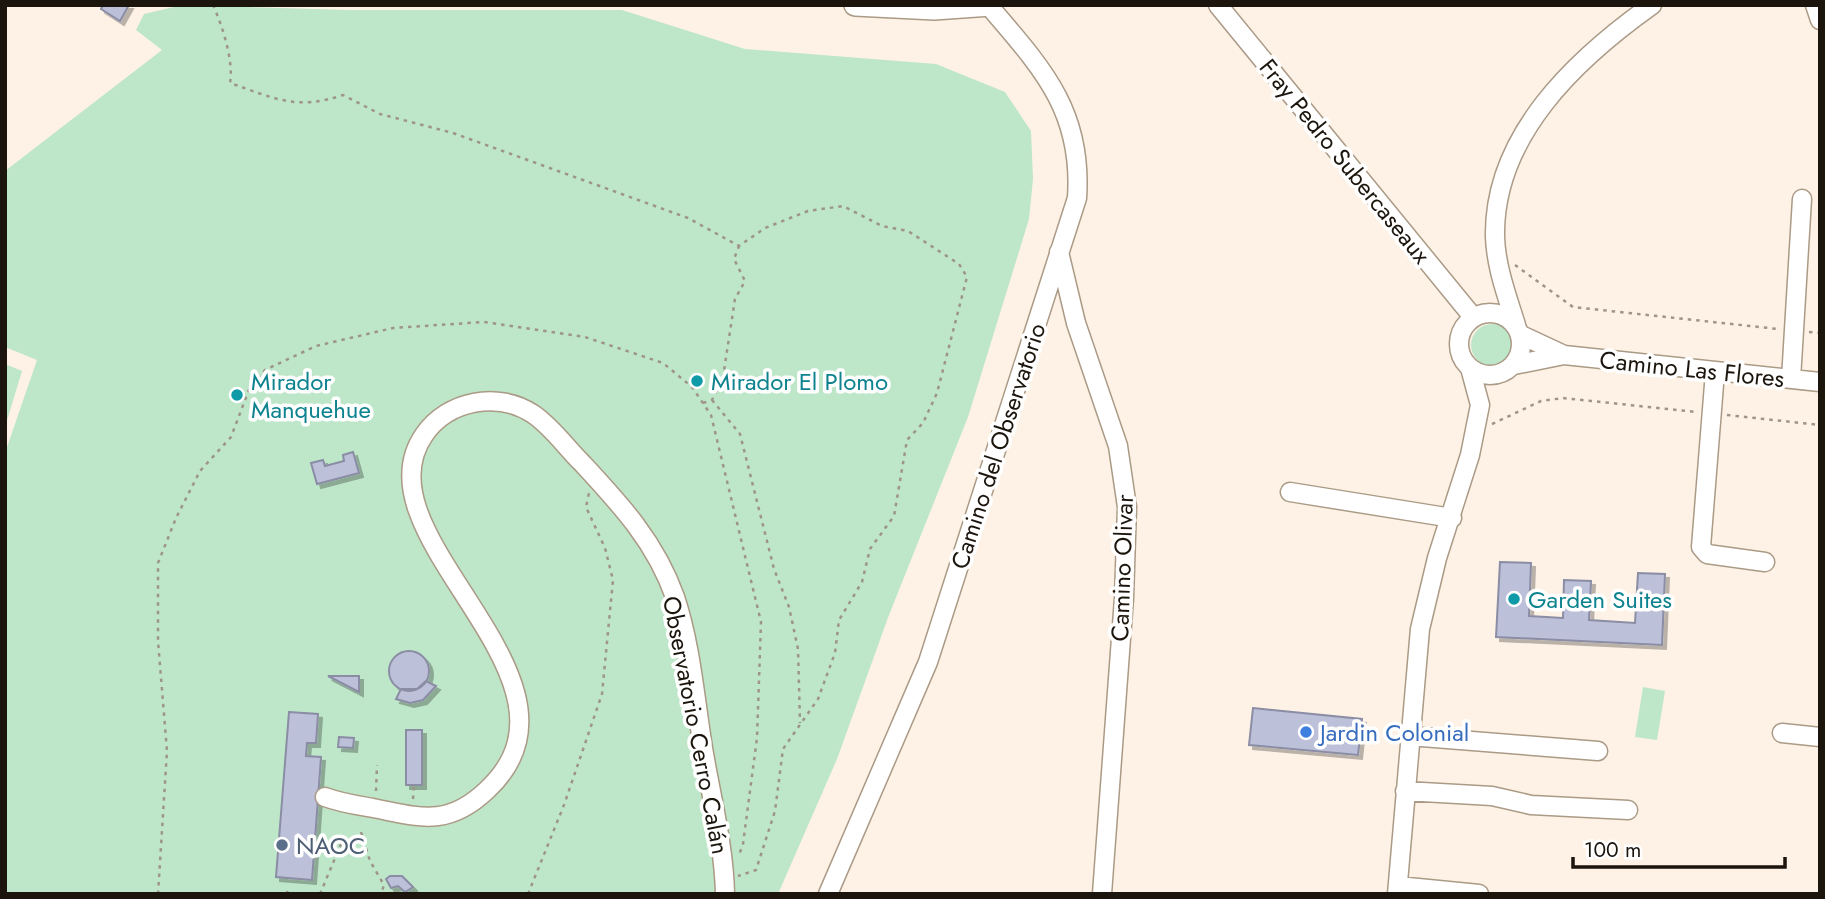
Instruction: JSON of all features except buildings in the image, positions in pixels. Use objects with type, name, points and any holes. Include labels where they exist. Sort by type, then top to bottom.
[{"type":"main road","points":[[855,5],[934,9],[990,6]]},
{"type":"street","name":"Fray Pedro Subercaseaux","points":[[1217,5],[1480,315]]},
{"type":"street","points":[[1480,405],[1520,356],[1518,330],[1498,262],[1496,211],[1500,192],[1524,132],[1577,68],[1651,5]]},
{"type":"street","points":[[1815,5],[1820,20]]},
{"type":"street","name":"Camino del Observatorio","points":[[828,894],[928,662],[1077,198],[1078,162],[1071,126],[1048,76],[990,6]]},
{"type":"street","points":[[1791,379],[1802,199]]},
{"type":"street","name":"Camino Olivar","points":[[1059,252],[1076,323],[1118,446],[1127,506],[1124,598],[1102,894]]},
{"type":"street","points":[[1480,315],[1498,262]]},
{"type":"street","points":[[1479,894],[1397,890],[1420,629],[1437,558],[1452,518],[1480,405],[1470,368],[1464,361],[1459,342],[1466,323],[1480,315],[1503,315],[1518,330]]},
{"type":"street","name":"Camino Las Flores","points":[[1518,330],[1564,355]]},
{"type":"street","name":"Camino Las Flores","points":[[1509,369],[1564,355],[1820,382]]},
{"type":"street","points":[[1470,368],[1486,375],[1509,369]]},
{"type":"street","points":[[1715,372],[1701,547],[1707,554],[1765,562]]},
{"type":"street","name":"Observatorio Cerro Calán","points":[[325,797],[400,816],[428,817],[469,804],[502,773],[518,732],[514,688],[487,630],[414,505],[410,469],[424,435],[440,417],[462,405],[486,401],[511,404],[543,422],[638,525],[660,561],[676,601],[686,645],[724,885]]},
{"type":"street","points":[[1290,492],[1452,518]]},
{"type":"street","points":[[1782,733],[1820,737]]},
{"type":"street","points":[[1409,736],[1598,751]]},
{"type":"street","points":[[1405,791],[1492,796],[1531,805],[1628,810]]},
{"type":"path","points":[[213,5],[224,30],[230,83],[279,102],[322,102],[343,95],[380,114],[453,134],[688,218],[739,246]]},
{"type":"path","points":[[703,403],[712,400],[723,377],[734,299],[745,281],[734,264],[739,246],[765,228],[808,211],[843,206],[882,226],[908,231],[959,264],[967,277],[937,393],[923,423],[907,440],[894,516],[870,549],[862,582],[839,620],[835,653],[818,699],[783,748],[775,811],[766,831],[762,858],[756,870],[724,885]]},
{"type":"path","points":[[1498,262],[1505,258],[1573,307],[1820,333]]},
{"type":"path","points":[[158,894],[167,751],[158,641],[158,563],[176,518],[200,471],[231,437],[250,387],[265,370],[316,346],[338,340],[393,328],[484,322],[585,337],[663,363],[692,387],[711,415],[761,622],[758,737],[743,844],[724,885]]},
{"type":"path","points":[[1474,435],[1510,413],[1541,401],[1563,398],[1820,425]]},
{"type":"path","points":[[712,400],[740,434],[774,569],[789,607],[798,649],[797,706],[800,723]]},
{"type":"path","points":[[528,894],[564,804],[602,694],[613,580],[605,548],[586,507],[596,479]]},
{"type":"path","points":[[376,809],[377,765]]},
{"type":"path","points":[[320,894],[346,832]]},
{"type":"path","points":[[361,832],[370,861],[384,885],[381,894]]},
{"type":"path","points":[[286,894],[290,888]]},
{"type":"green space","points":[[182,5],[348,10],[622,10],[745,49],[936,64],[1005,92],[1031,131],[1033,179],[1029,219],[968,417],[889,615],[837,759],[778,894],[5,894],[5,453],[37,360],[5,347],[5,171],[162,50],[136,30],[144,14]]},
{"type":"green space","points":[[1492,324],[1507,330],[1513,345],[1507,360],[1492,366],[1477,360],[1471,345],[1477,330]]},
{"type":"green space","points":[[5,364],[22,371],[5,427]]},
{"type":"green space","points":[[1643,687],[1665,691],[1657,740],[1635,737]]},
{"type":"place","name":"Mirador El Plomo","points":[[697,381]]},
{"type":"place","name":"Mirador Manquehue","points":[[237,395]]},
{"type":"place","name":"Garden Suites","points":[[1514,599]]},
{"type":"place","name":"Jardin Colonial","points":[[1306,732]]},
{"type":"place","name":"NAOC","points":[[282,845]]}]
